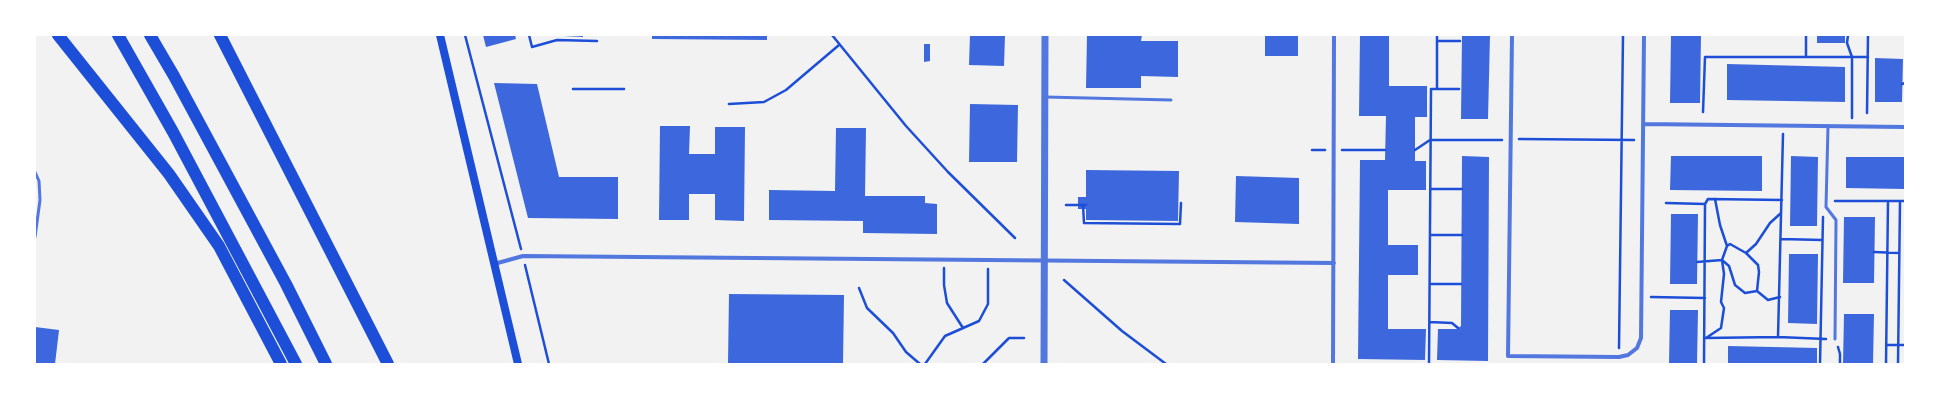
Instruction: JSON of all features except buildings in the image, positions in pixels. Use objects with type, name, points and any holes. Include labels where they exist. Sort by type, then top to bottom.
[{"type":"highway","points":[[58,35],[169,174],[219,246],[281,364]]},
{"type":"highway","points":[[118,35],[177,139],[296,364]]},
{"type":"highway","points":[[150,35],[174,76],[286,284],[326,364]]},
{"type":"highway","points":[[159,35],[174,76]]},
{"type":"highway","points":[[220,35],[388,364]]},
{"type":"main road","points":[[440,35],[518,364]]},
{"type":"street","points":[[1044,364],[1045,35]]},
{"type":"street","points":[[1333,364],[1334,35]]},
{"type":"street","points":[[1512,35],[1508,356],[1619,357],[1628,355],[1637,348],[1641,338],[1644,35]]},
{"type":"street","points":[[1643,124],[1905,128]]},
{"type":"street","points":[[494,264],[523,256],[1334,262]]},
{"type":"lane","points":[[1045,97],[1171,100]]},
{"type":"lane","points":[[1828,126],[1826,207],[1836,220],[1835,339]]},
{"type":"lane","points":[[35,172],[39,181],[40,200],[35,237]]},
{"type":"path","points":[[465,35],[523,256],[549,364]]},
{"type":"path","points":[[529,35],[532,47],[557,40],[597,41]]},
{"type":"path","points":[[832,35],[906,126],[948,172],[1015,238]]},
{"type":"path","points":[[1437,35],[1437,89]]},
{"type":"path","points":[[1619,357],[1623,35]]},
{"type":"path","points":[[1806,35],[1806,57]]},
{"type":"path","points":[[1848,35],[1847,43],[1852,57],[1852,127]]},
{"type":"path","points":[[1867,113],[1868,35]]},
{"type":"path","points":[[1437,41],[1460,41]]},
{"type":"path","points":[[729,104],[764,102],[786,90],[839,45]]},
{"type":"path","points":[[1703,112],[1705,57],[1868,57]]},
{"type":"path","points":[[573,89],[624,89]]},
{"type":"path","points":[[1429,364],[1431,89],[1459,89]]},
{"type":"path","points":[[1778,337],[1783,126]]},
{"type":"path","points":[[1415,150],[1430,140],[1643,140]]},
{"type":"path","points":[[1312,150],[1385,150]]},
{"type":"path","points":[[1430,189],[1462,189]]},
{"type":"path","points":[[1704,364],[1705,204],[1708,199],[1782,200]]},
{"type":"path","points":[[1705,338],[1720,328],[1724,314],[1724,308],[1721,302],[1724,274],[1722,260],[1727,246],[1720,226],[1715,199]]},
{"type":"path","points":[[1826,200],[1905,201]]},
{"type":"path","points":[[1886,364],[1888,201]]},
{"type":"path","points":[[1898,364],[1900,201]]},
{"type":"path","points":[[1066,205],[1085,205],[1084,223],[1180,224],[1180,203]]},
{"type":"path","points":[[1666,204],[1705,204]]},
{"type":"path","points":[[1820,364],[1822,221],[1826,207]]},
{"type":"path","points":[[1746,253],[1756,244],[1770,223],[1782,213]]},
{"type":"path","points":[[1430,235],[1462,235]]},
{"type":"path","points":[[1781,240],[1822,240]]},
{"type":"path","points":[[1727,246],[1730,244],[1746,253],[1758,265],[1759,272],[1757,291]]},
{"type":"path","points":[[1874,252],[1899,253]]},
{"type":"path","points":[[945,260],[944,285],[947,303],[963,328]]},
{"type":"path","points":[[925,364],[945,336],[979,321],[988,304],[988,260]]},
{"type":"path","points":[[1697,262],[1722,260],[1729,266],[1735,285],[1745,293],[1757,291],[1768,300],[1780,297]]},
{"type":"path","points":[[1064,280],[1122,331],[1166,364]]},
{"type":"path","points":[[1430,284],[1461,284]]},
{"type":"path","points":[[859,288],[867,308],[893,333],[906,352],[920,364]]},
{"type":"path","points":[[1642,297],[1705,298]]},
{"type":"path","points":[[1430,322],[1452,323],[1458,328]]},
{"type":"path","points":[[1705,338],[1778,337],[1818,339]]},
{"type":"path","points":[[983,364],[1010,338],[1024,338]]},
{"type":"path","points":[[1835,339],[1840,354],[1840,364]]},
{"type":"path","points":[[1886,345],[1905,345]]}]
